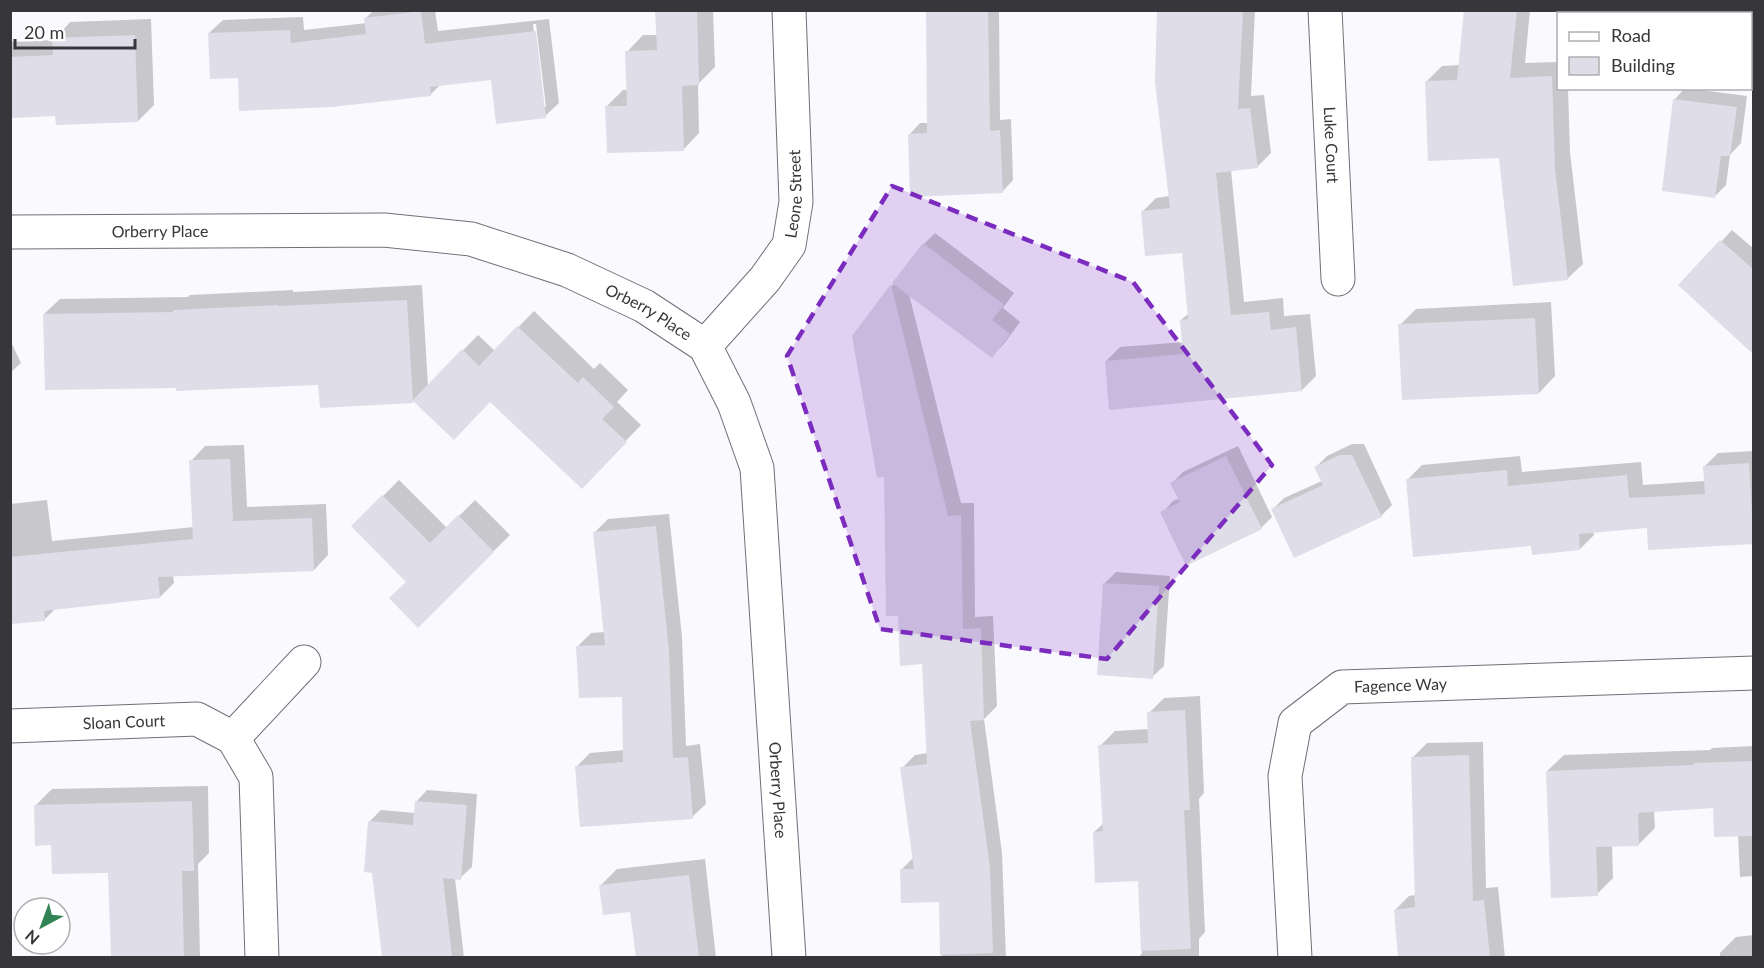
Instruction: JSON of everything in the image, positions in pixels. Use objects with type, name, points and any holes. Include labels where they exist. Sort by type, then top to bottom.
[{"type":"street","name":"Leone Street","points":[[705,346],[765,279],[789,245],[796,202],[789,10]]},
{"type":"street","name":"Luke Court","points":[[1325,10],[1338,279]]},
{"type":"street","name":"Orberry Place","points":[[10,232],[384,230],[471,239],[567,270],[644,306],[705,346],[734,403],[757,468],[789,957]]},
{"type":"street","points":[[262,957],[256,777],[233,738],[304,662]]},
{"type":"street","name":"Fagence Way","points":[[1295,957],[1285,776],[1295,723],[1342,687],[1754,673]]},
{"type":"street","name":"Sloan Court","points":[[10,726],[197,719],[233,738]]},
{"type":"highlighted area","points":[[892,186],[1133,282],[1272,465],[1107,659],[880,629],[787,356]]},
{"type":"building","points":[[655,10],[697,10],[699,85],[682,86],[684,151],[607,153],[605,106],[627,106],[625,51],[657,50]]},
{"type":"building","points":[[926,10],[988,10],[990,131],[1000,130],[1003,193],[910,197],[908,134],[927,133]]},
{"type":"building","points":[[1157,10],[1243,10],[1238,109],[1250,108],[1258,168],[1216,173],[1231,315],[1269,312],[1271,330],[1296,327],[1302,391],[1109,410],[1105,361],[1183,354],[1180,320],[1188,319],[1182,253],[1145,256],[1141,211],[1170,208],[1155,82]]},
{"type":"building","points":[[1464,10],[1517,10],[1510,78],[1552,76],[1555,168],[1568,280],[1513,286],[1499,158],[1428,161],[1425,81],[1457,80]]},
{"type":"building","points":[[421,11],[425,44],[536,31],[546,118],[496,124],[491,80],[430,87],[431,96],[332,107],[239,111],[238,78],[210,79],[208,33],[290,30],[291,43],[366,34],[364,18]]},
{"type":"building","points":[[135,35],[138,122],[56,125],[55,116],[10,118],[10,57],[53,55],[52,38]]},
{"type":"building","points":[[1673,99],[1737,107],[1730,156],[1721,156],[1715,198],[1662,191]]},
{"type":"building","points":[[1720,240],[1754,270],[1754,355],[1678,285]]},
{"type":"building","points":[[923,243],[1004,305],[992,320],[1010,334],[992,358],[892,283]]},
{"type":"building","points":[[891,284],[948,516],[961,515],[963,629],[981,628],[984,720],[970,721],[990,867],[993,953],[940,955],[939,902],[901,903],[900,869],[914,869],[900,767],[927,764],[922,664],[900,666],[898,616],[886,616],[884,477],[877,478],[852,336]]},
{"type":"building","points":[[407,300],[413,400],[462,349],[479,366],[517,326],[578,383],[583,377],[614,407],[602,419],[627,442],[582,489],[490,402],[454,440],[413,401],[413,403],[320,408],[318,385],[176,391],[176,388],[45,390],[43,314],[173,312],[173,310]]},
{"type":"building","points":[[1535,318],[1539,394],[1402,400],[1398,324]]},
{"type":"building","points":[[1340,455],[1352,455],[1382,517],[1294,558],[1271,509],[1323,485],[1314,467]]},
{"type":"building","points":[[1226,456],[1262,529],[1186,566],[1160,512],[1180,502],[1170,483]]},
{"type":"building","points":[[230,459],[233,521],[312,518],[314,571],[158,577],[160,598],[44,611],[45,621],[10,624],[10,557],[193,539],[189,460]]},
{"type":"building","points":[[1749,463],[1754,544],[1648,550],[1647,528],[1579,534],[1580,550],[1532,555],[1531,546],[1413,557],[1406,479],[1507,470],[1508,486],[1627,475],[1629,498],[1705,494],[1703,466]]},
{"type":"building","points":[[382,495],[430,543],[458,515],[494,552],[418,628],[389,598],[406,582],[351,526]]},
{"type":"building","points":[[656,526],[669,651],[673,758],[688,757],[693,819],[580,827],[575,766],[623,762],[622,697],[579,698],[576,646],[605,645],[593,532]]},
{"type":"building","points":[[1103,583],[1159,586],[1153,679],[1097,675]]},
{"type":"building","points":[[1185,710],[1190,810],[1184,810],[1191,949],[1141,951],[1138,881],[1095,883],[1093,832],[1103,831],[1098,745],[1148,743],[1147,712]]},
{"type":"building","points":[[1469,755],[1473,901],[1484,900],[1490,957],[1398,957],[1394,910],[1415,907],[1411,757]]},
{"type":"building","points":[[1754,761],[1754,836],[1714,837],[1713,808],[1638,813],[1639,846],[1596,847],[1598,896],[1551,898],[1546,771]]},
{"type":"building","points":[[192,801],[194,871],[182,871],[184,957],[111,957],[108,873],[52,874],[51,845],[35,846],[34,805]]},
{"type":"building","points":[[415,801],[467,805],[461,880],[443,878],[452,957],[382,957],[372,873],[364,872],[368,821],[413,825]]},
{"type":"building","points":[[689,875],[699,957],[636,957],[630,912],[603,915],[599,885]]}]
